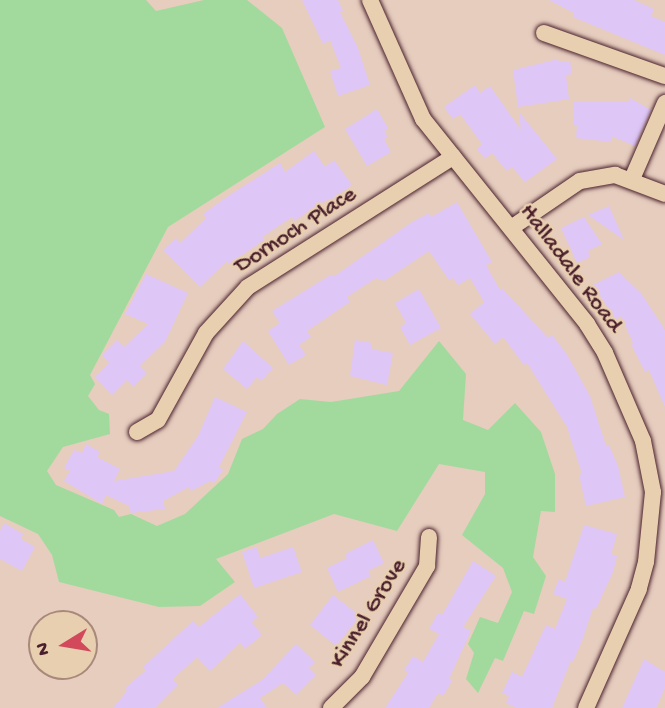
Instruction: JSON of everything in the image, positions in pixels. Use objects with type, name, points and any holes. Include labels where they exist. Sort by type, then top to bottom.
[{"type":"street","name":"Halladale Road","points":[[370,0],[414,103],[453,157],[587,324],[605,353],[640,433],[651,470],[650,535],[639,589],[586,708]]},
{"type":"street","points":[[544,33],[665,76]]},
{"type":"street","points":[[632,179],[665,103]]},
{"type":"street","name":"Dornoch Place","points":[[137,432],[158,420],[206,333],[248,287],[453,157]]},
{"type":"street","points":[[511,228],[580,181],[615,175],[632,179],[665,194]]},
{"type":"street","name":"Kinnel Grove","points":[[331,708],[362,677],[427,565],[429,537]]},
{"type":"green space","points":[[0,0],[146,0],[156,11],[204,0],[247,0],[282,28],[325,127],[168,227],[90,375],[95,384],[88,396],[99,410],[109,414],[110,434],[63,447],[47,471],[56,485],[114,510],[119,517],[131,514],[157,526],[185,514],[228,474],[242,439],[263,429],[277,414],[300,399],[331,402],[399,391],[439,341],[466,374],[463,420],[488,430],[515,403],[541,432],[555,474],[555,512],[541,511],[533,557],[546,576],[534,614],[524,611],[503,661],[495,658],[478,693],[466,679],[474,653],[468,644],[480,617],[498,623],[512,592],[503,568],[462,535],[485,494],[485,472],[439,464],[397,531],[334,514],[216,559],[235,582],[200,606],[159,607],[59,582],[52,555],[38,534],[0,516]]},
{"type":"building","points":[[302,0],[338,0],[343,11],[340,12],[358,48],[370,85],[338,96],[330,71],[341,68],[330,40],[323,44]]},
{"type":"building","points":[[549,0],[634,0],[654,9],[651,16],[665,22],[665,55],[573,17],[574,13]]},
{"type":"building","points":[[558,59],[559,62],[570,61],[572,74],[566,75],[569,99],[518,107],[513,70]]},
{"type":"building","points":[[475,85],[480,93],[490,86],[521,130],[519,112],[557,159],[525,182],[512,167],[507,171],[492,153],[485,159],[477,149],[482,144],[460,114],[453,119],[444,107]]},
{"type":"building","points":[[630,98],[651,110],[635,146],[611,136],[611,142],[576,138],[577,126],[573,126],[574,102],[628,102]]},
{"type":"building","points":[[377,109],[388,128],[384,131],[388,137],[384,139],[391,152],[367,166],[345,129]]},
{"type":"building","points":[[314,151],[325,167],[334,160],[352,185],[328,202],[326,200],[294,221],[292,217],[262,237],[264,240],[229,264],[227,261],[200,287],[163,250],[176,238],[180,243],[206,218],[203,214],[231,194],[280,163],[285,172]]},
{"type":"building","points":[[457,202],[492,262],[486,265],[500,290],[502,288],[548,338],[552,335],[566,353],[590,396],[606,446],[609,445],[618,466],[625,497],[586,506],[579,475],[582,474],[567,427],[527,363],[524,365],[503,337],[495,344],[470,314],[484,302],[470,278],[458,285],[453,278],[449,280],[429,251],[384,281],[376,278],[347,297],[350,302],[307,331],[311,337],[299,345],[306,355],[289,365],[268,331],[280,323],[272,311],[332,274],[333,277],[412,222],[429,213],[431,217]]},
{"type":"building","points":[[609,206],[624,240],[588,215]]},
{"type":"building","points":[[584,217],[602,244],[588,251],[590,257],[577,263],[561,228]]},
{"type":"building","points":[[619,272],[641,293],[665,330],[665,407],[649,370],[645,372],[631,344],[633,343],[621,316],[616,320],[593,285]]},
{"type":"building","points":[[146,274],[188,293],[165,342],[140,366],[147,373],[133,387],[127,380],[112,395],[95,377],[109,363],[102,355],[117,340],[124,347],[148,324],[125,314]]},
{"type":"building","points":[[419,289],[441,328],[410,345],[400,327],[406,323],[395,303]]},
{"type":"building","points":[[355,340],[372,343],[371,349],[393,353],[387,385],[350,376]]},
{"type":"building","points":[[243,341],[273,368],[261,381],[257,377],[247,389],[223,369]]},
{"type":"building","points":[[215,397],[247,412],[219,467],[223,470],[214,483],[210,481],[191,491],[189,487],[163,501],[165,509],[131,513],[129,506],[106,495],[102,504],[64,481],[70,471],[64,468],[74,450],[82,453],[86,444],[100,452],[97,457],[120,469],[114,481],[174,471],[198,436]]},
{"type":"building","points":[[4,523],[23,534],[21,539],[35,547],[22,571],[0,559],[0,531]]},
{"type":"building","points":[[584,525],[617,534],[611,554],[617,556],[613,572],[596,609],[593,608],[582,641],[573,662],[571,660],[552,708],[517,708],[506,703],[509,696],[502,693],[512,672],[522,677],[546,625],[555,629],[567,599],[553,594],[559,579],[565,582]]},
{"type":"building","points":[[373,540],[384,563],[368,571],[371,576],[338,592],[327,568],[347,558],[345,554]]},
{"type":"building","points":[[257,547],[260,558],[293,547],[302,572],[254,588],[242,552]]},
{"type":"building","points":[[473,561],[496,576],[463,627],[471,631],[449,679],[452,681],[443,696],[438,693],[429,708],[385,708],[408,673],[404,670],[413,656],[423,662],[439,634],[429,629],[438,613],[442,615]]},
{"type":"building","points":[[240,594],[258,617],[252,622],[262,635],[245,649],[240,643],[210,671],[197,657],[173,679],[178,685],[155,708],[113,708],[127,691],[125,688],[146,670],[143,667],[193,621],[199,627]]},
{"type":"building","points":[[333,595],[360,616],[336,646],[310,625]]},
{"type":"building","points":[[296,644],[315,662],[309,668],[316,675],[296,695],[283,683],[260,698],[267,708],[217,708],[262,680]]},
{"type":"building","points":[[644,659],[665,672],[665,688],[656,708],[622,708]]}]
